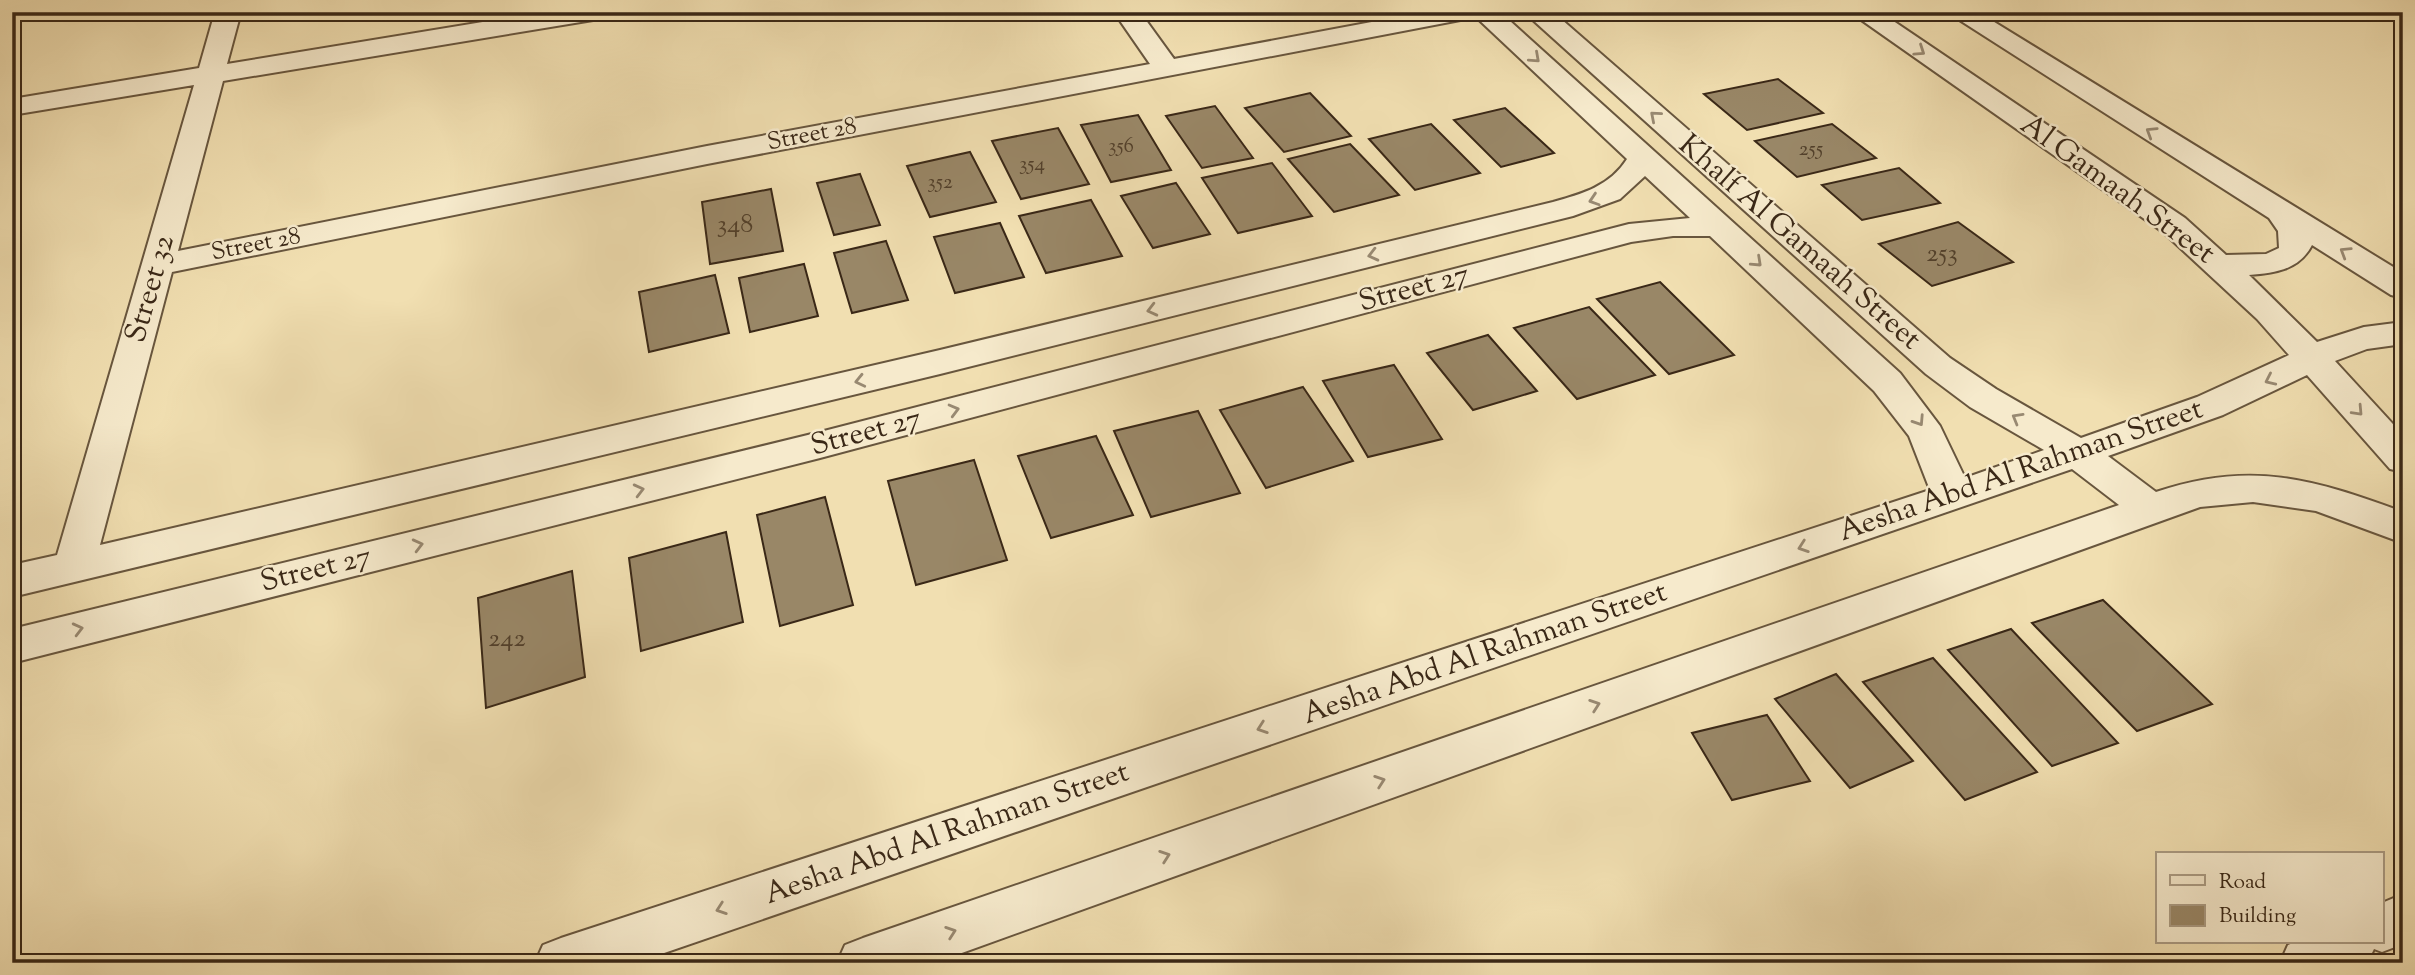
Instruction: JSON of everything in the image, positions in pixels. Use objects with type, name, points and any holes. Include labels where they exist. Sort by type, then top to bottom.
[{"type":"street","name":"Street 32","points":[[74,567],[228,12]]},
{"type":"street","points":[[12,107],[558,15],[593,12]]},
{"type":"street","points":[[1127,12],[1167,69]]},
{"type":"street","name":"Street 28","points":[[158,265],[707,155],[1468,12]]},
{"type":"street","name":"Khalf Al Gamaah Street","points":[[1485,12],[1887,382],[1918,416],[1938,453],[1952,497]]},
{"type":"street","name":"Khalf Al Gamaah Street","points":[[1537,12],[1938,366],[1983,398],[2076,452],[2151,509]]},
{"type":"street","name":"Al Gamaah Street","points":[[1863,12],[2174,225],[2269,312],[2403,459]]},
{"type":"street","name":"Al Gamaah Street","points":[[1959,12],[2403,288]]},
{"type":"street","name":"Street 27","points":[[12,582],[940,362],[1562,209],[1602,198],[1630,180],[1643,157]]},
{"type":"street","points":[[2217,264],[2263,266],[2291,254],[2296,246],[2296,235],[2281,213]]},
{"type":"street","name":"Street 27","points":[[12,646],[820,445],[1629,233],[1673,227],[1719,227]]},
{"type":"street","name":"Aesha Abd Al Rahman Street","points":[[561,963],[1952,497],[2210,406],[2364,338],[2403,333]]},
{"type":"street","points":[[863,963],[2197,493],[2253,488],[2320,497],[2403,528]]},
{"type":"street","points":[[2384,927],[2403,918]]},
{"type":"street","points":[[2306,963],[2347,944]]},
{"type":"building","points":[[1778,79],[1823,113],[1747,130],[1704,94]]},
{"type":"building","points":[[1310,93],[1351,136],[1284,152],[1245,108]]},
{"type":"building","points":[[1215,106],[1253,158],[1202,168],[1166,116]]},
{"type":"building","points":[[1505,108],[1554,153],[1501,167],[1454,120]]},
{"type":"building","points":[[1138,115],[1171,170],[1111,182],[1081,125]]},
{"type":"building","points":[[1431,124],[1480,173],[1415,190],[1369,139]]},
{"type":"building","points":[[1832,124],[1876,158],[1797,177],[1755,141]]},
{"type":"building","points":[[1058,128],[1089,184],[1021,199],[992,141]]},
{"type":"building","points":[[1350,144],[1399,195],[1334,212],[1288,159]]},
{"type":"building","points":[[970,152],[996,202],[930,217],[907,166]]},
{"type":"building","points":[[1272,163],[1312,216],[1238,233],[1202,178]]},
{"type":"building","points":[[1899,168],[1940,203],[1862,220],[1822,185]]},
{"type":"building","points":[[860,174],[880,225],[834,235],[817,183]]},
{"type":"building","points":[[1176,183],[1210,234],[1153,248],[1121,196]]},
{"type":"building","points":[[771,189],[783,251],[710,264],[702,202]]},
{"type":"building","points":[[1091,200],[1122,256],[1046,273],[1019,216]]},
{"type":"building","points":[[1958,222],[2013,262],[1932,286],[1879,244]]},
{"type":"building","points":[[1000,223],[1024,277],[955,293],[934,237]]},
{"type":"building","points":[[886,241],[908,300],[852,313],[834,253]]},
{"type":"building","points":[[804,264],[818,316],[750,332],[739,278]]},
{"type":"building","points":[[715,275],[729,333],[649,352],[639,292]]},
{"type":"building","points":[[1660,282],[1734,355],[1669,374],[1597,299]]},
{"type":"building","points":[[1589,307],[1655,375],[1577,399],[1514,328]]},
{"type":"building","points":[[1488,335],[1537,391],[1473,410],[1427,353]]},
{"type":"building","points":[[1394,365],[1442,439],[1368,457],[1323,381]]},
{"type":"building","points":[[1303,387],[1353,461],[1266,488],[1220,410]]},
{"type":"building","points":[[1198,411],[1240,493],[1151,517],[1114,431]]},
{"type":"building","points":[[1096,436],[1133,515],[1051,538],[1018,456]]},
{"type":"building","points":[[974,460],[1007,560],[916,585],[888,481]]},
{"type":"building","points":[[825,497],[853,605],[780,626],[757,515]]},
{"type":"building","points":[[726,532],[743,622],[641,651],[629,558]]},
{"type":"building","points":[[572,571],[585,677],[486,708],[478,598]]},
{"type":"building","points":[[2103,600],[2212,704],[2137,731],[2032,623]]},
{"type":"building","points":[[2011,629],[2118,743],[2052,766],[1948,650]]},
{"type":"building","points":[[1933,658],[2037,772],[1965,800],[1863,682]]},
{"type":"building","points":[[1836,674],[1913,761],[1850,788],[1775,699]]},
{"type":"building","points":[[1767,715],[1810,781],[1732,800],[1692,733]]}]
